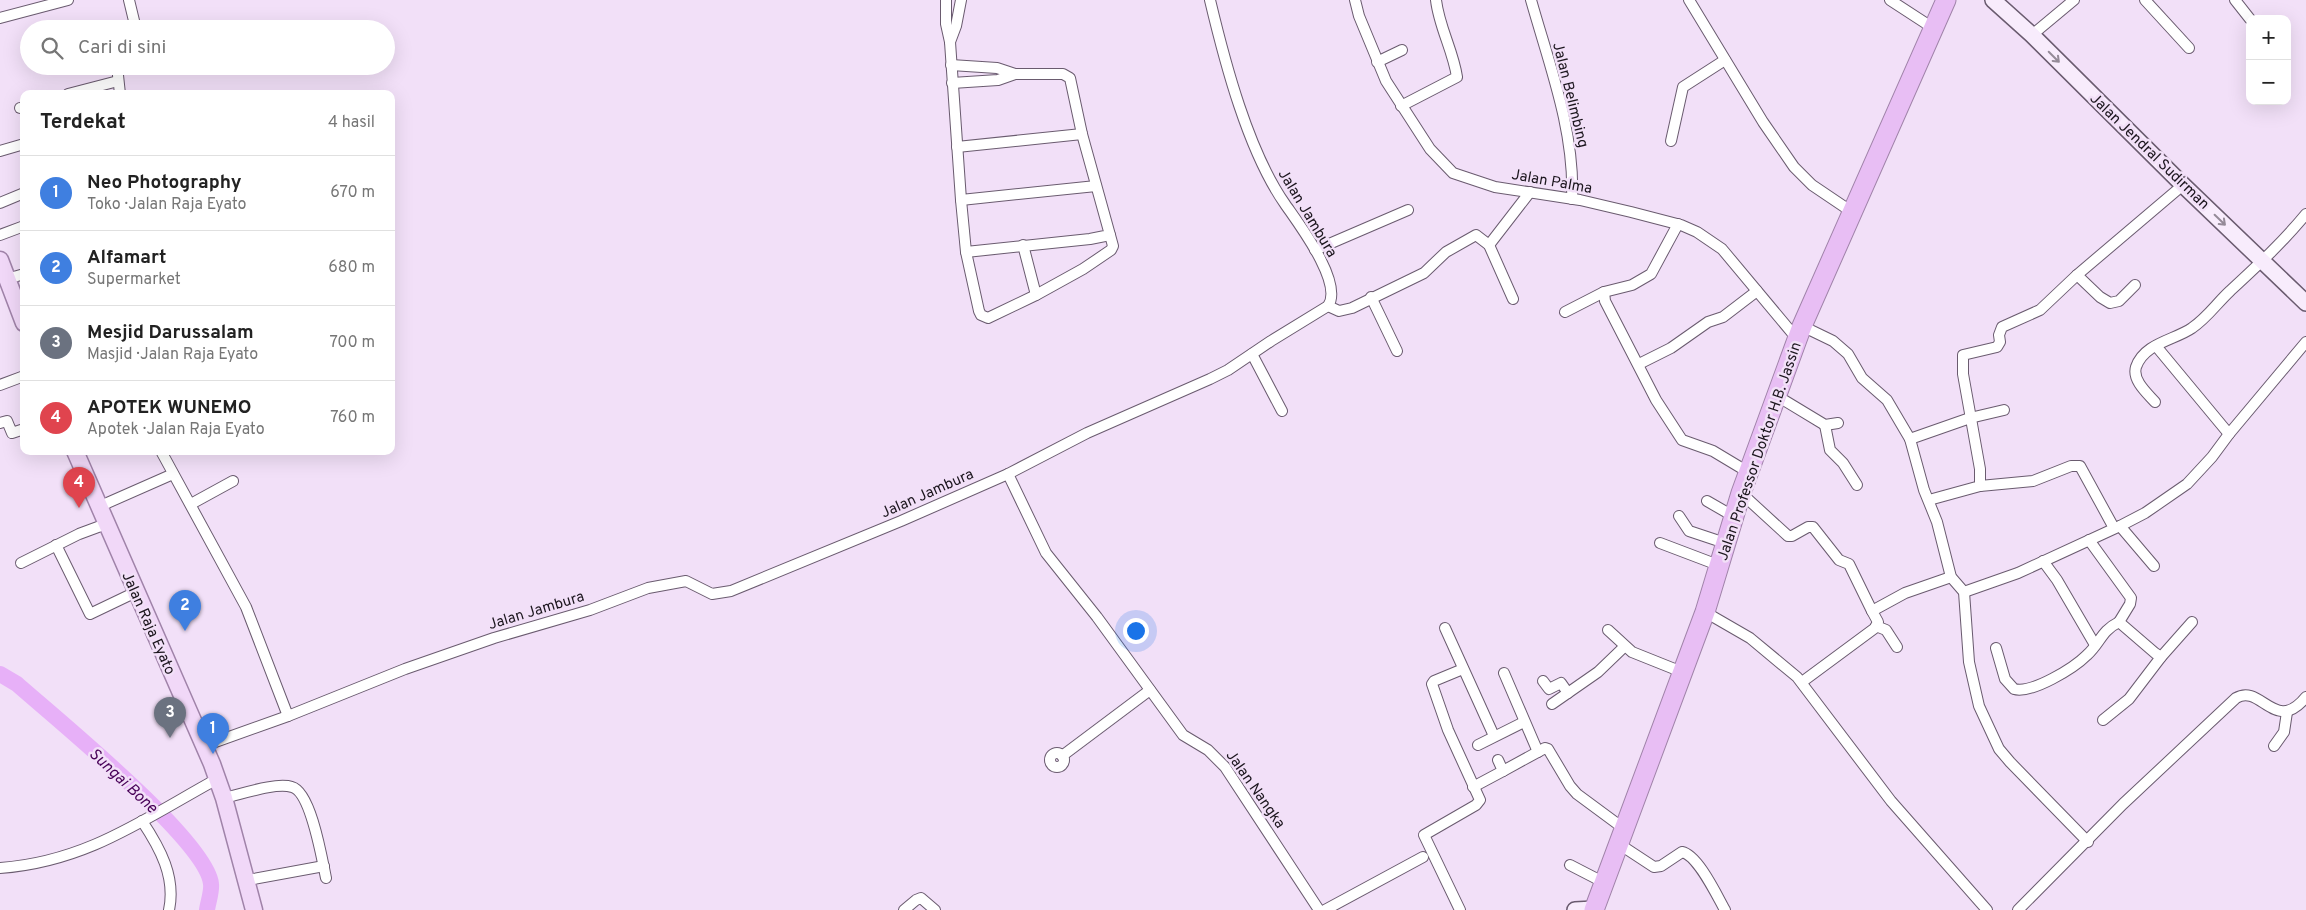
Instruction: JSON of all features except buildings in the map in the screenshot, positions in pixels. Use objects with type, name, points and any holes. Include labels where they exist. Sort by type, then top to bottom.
[{"type":"highway","name":"Jalan Professor Doktor H.B. Jassin","points":[[1594,909],[1705,612],[1733,516],[1800,333],[1946,0]]},
{"type":"main road","points":[[0,260],[20,313]]},
{"type":"main road","name":"Jalan Raja Eyato","points":[[77,455],[217,779],[248,880],[254,910]]},
{"type":"street","points":[[0,18],[68,0]]},
{"type":"street","points":[[129,0],[134,20]]},
{"type":"street","points":[[946,0],[946,24],[950,42],[966,252],[979,311],[985,317],[992,317],[1083,269],[1111,250],[1113,246],[1082,134],[1070,78],[1063,74],[1015,74],[997,68],[952,65]]},
{"type":"street","points":[[950,42],[956,26],[961,0]]},
{"type":"street","name":"Jalan Jambura","points":[[204,746],[288,716],[405,669],[494,638],[600,606],[648,588],[682,581],[712,594],[731,591],[901,521],[1008,474],[1087,433],[1216,376],[1328,306],[1332,298],[1330,284],[1315,250],[1274,188],[1260,157],[1221,46],[1210,0]]},
{"type":"street","name":"Jalan Palma","points":[[1355,0],[1377,62],[1401,106],[1430,149],[1453,173],[1495,186],[1572,198],[1678,224],[1697,232],[1722,249],[1757,291],[1800,333]]},
{"type":"street","points":[[1401,106],[1457,77],[1455,63],[1441,26],[1436,0]]},
{"type":"street","name":"Jalan Belimbing","points":[[1531,0],[1570,145],[1572,198]]},
{"type":"street","points":[[1689,0],[1794,167],[1812,185],[1852,212]]},
{"type":"street","points":[[1890,0],[1933,28]]},
{"type":"street","name":"Jalan Jendral Sudirman","points":[[1993,0],[2032,35],[2183,185],[2306,303]]},
{"type":"street","points":[[2032,35],[2074,0]]},
{"type":"street","points":[[2145,0],[2189,48]]},
{"type":"street","points":[[2235,0],[2247,15]]},
{"type":"street","points":[[1377,62],[1402,50]]},
{"type":"street","points":[[1670,141],[1683,87],[1725,60]]},
{"type":"street","points":[[969,67],[970,82]]},
{"type":"street","points":[[952,83],[998,80],[1015,74]]},
{"type":"street","points":[[118,75],[119,90]]},
{"type":"street","points":[[83,90],[118,81]]},
{"type":"street","points":[[957,147],[1082,134]]},
{"type":"street","points":[[0,150],[20,145]]},
{"type":"street","points":[[1980,486],[1980,469],[1970,418],[1962,356],[1997,347],[2000,342],[1999,335],[2002,327],[2040,310],[2077,275],[2183,185]]},
{"type":"street","points":[[961,200],[1096,186]]},
{"type":"street","points":[[1489,245],[1530,192]]},
{"type":"street","points":[[0,203],[20,195]]},
{"type":"street","points":[[1315,250],[1408,210]]},
{"type":"street","points":[[2155,402],[2138,382],[2135,372],[2138,363],[2156,346],[2198,324],[2228,292],[2263,262],[2306,214]]},
{"type":"street","points":[[1565,312],[1604,292],[1632,285],[1651,274],[1678,224]]},
{"type":"street","points":[[0,235],[20,228]]},
{"type":"street","points":[[966,252],[1090,239],[1110,235]]},
{"type":"street","points":[[1328,306],[1340,311],[1347,310],[1371,297],[1424,274],[1446,252],[1472,237],[1478,236],[1489,245],[1513,299]]},
{"type":"street","points":[[1023,245],[1036,295]]},
{"type":"street","points":[[7,279],[20,275]]},
{"type":"street","points":[[2077,275],[2100,297],[2110,303],[2119,301],[2135,285]]},
{"type":"street","points":[[1639,364],[1672,348],[1708,322],[1722,317],[1757,291]]},
{"type":"street","points":[[1604,292],[1605,301],[1612,316],[1639,364],[1656,400],[1682,440],[1713,451],[1748,472]]},
{"type":"street","points":[[1371,297],[1397,351]]},
{"type":"street","points":[[1800,333],[1833,341],[1848,354],[1862,378],[1888,400],[1910,439],[1919,475],[1937,522],[1951,577],[1964,592],[1969,662],[1980,706],[1992,736],[1999,749],[2010,762],[2088,842]]},
{"type":"street","points":[[1964,592],[2013,575],[2117,527],[2144,513],[2187,484],[2212,457],[2306,342]]},
{"type":"street","points":[[2156,346],[2229,434]]},
{"type":"street","points":[[1252,354],[1282,411]]},
{"type":"street","points":[[0,385],[20,378]]},
{"type":"street","points":[[1776,396],[1825,425],[1838,423]]},
{"type":"street","points":[[1910,439],[1970,418],[2004,410]]},
{"type":"street","points":[[0,423],[7,421],[12,433],[20,430]]},
{"type":"street","points":[[1825,425],[1830,450],[1843,463],[1857,486]]},
{"type":"street","points":[[163,455],[246,607],[288,716]]},
{"type":"street","points":[[1929,500],[1980,486],[2033,481],[2072,466],[2080,466],[2117,527],[2154,566]]},
{"type":"street","points":[[98,506],[173,474]]},
{"type":"street","name":"Jalan Nangka","points":[[1008,474],[1046,553],[1069,580],[1183,736],[1208,750],[1224,767],[1319,910]]},
{"type":"street","points":[[191,504],[233,481]]},
{"type":"street","points":[[1741,493],[1788,536],[1792,536],[1808,527],[1815,530],[1839,560],[1849,564],[1878,622],[1876,626],[1802,682]]},
{"type":"street","points":[[1708,501],[1733,516]]},
{"type":"street","points":[[1679,516],[1689,532],[1725,543]]},
{"type":"street","points":[[21,563],[79,534],[106,524]]},
{"type":"street","points":[[1996,648],[2005,679],[2011,687],[2018,690],[2035,686],[2072,666],[2087,655],[2107,628],[2120,622],[2130,604],[2131,598],[2088,540]]},
{"type":"street","points":[[1660,543],[1718,564]]},
{"type":"street","points":[[56,546],[90,614],[136,592]]},
{"type":"street","points":[[2043,561],[2057,580],[2095,645]]},
{"type":"street","points":[[1872,611],[1905,593],[1951,577]]},
{"type":"street","points":[[1705,612],[1750,638],[1788,668],[1802,682],[1891,801],[1987,910]]},
{"type":"street","points":[[2120,622],[2161,657]]},
{"type":"street","points":[[2103,720],[2129,699],[2161,657],[2192,622]]},
{"type":"street","points":[[1876,626],[1886,630],[1898,646]]},
{"type":"street","points":[[1445,628],[1494,736]]},
{"type":"street","points":[[1608,630],[1624,647],[1682,672]]},
{"type":"street","points":[[1552,704],[1598,672],[1624,647]]},
{"type":"street","points":[[1460,910],[1424,835],[1480,800],[1448,730],[1432,684],[1434,681],[1463,669]]},
{"type":"street","points":[[1504,673],[1538,752]]},
{"type":"street","points":[[1543,681],[1549,689],[1561,684],[1568,693]]},
{"type":"street","points":[[1062,756],[1150,690]]},
{"type":"street","points":[[2018,910],[2162,766],[2240,696],[2253,698],[2287,712],[2294,710],[2306,697]]},
{"type":"street","points":[[2274,746],[2284,732],[2287,712]]},
{"type":"street","points":[[1478,745],[1524,722]]},
{"type":"street","points":[[1473,787],[1545,748],[1548,749],[1570,786],[1577,794],[1654,867],[1660,866],[1682,852],[1690,855],[1725,910]]},
{"type":"street","points":[[1498,760],[1503,771]]},
{"type":"street","points":[[0,868],[40,863],[80,852],[105,842],[217,779]]},
{"type":"street","points":[[224,798],[288,786],[301,791],[306,800],[326,878]]},
{"type":"street","points":[[143,820],[164,861],[171,882],[169,910]]},
{"type":"street","points":[[1325,910],[1424,857]]},
{"type":"street","points":[[1570,865],[1603,882]]},
{"type":"street","points":[[248,880],[324,866]]},
{"type":"street","points":[[904,910],[921,898],[935,910]]},
{"type":"street","points":[[1575,910],[1594,909]]},
{"type":"waterway","name":"Sungai Bone","points":[[0,674],[17,684],[94,750],[158,811],[184,839],[203,864],[211,884],[207,910]]},
{"type":"place","name":"APOTEK WUNEMO","points":[[79,508]]},
{"type":"place","name":"Alfamart","points":[[185,631]]},
{"type":"place","name":"Mesjid Darussalam","points":[[170,738]]},
{"type":"place","name":"Neo Photography","points":[[213,754]]}]
